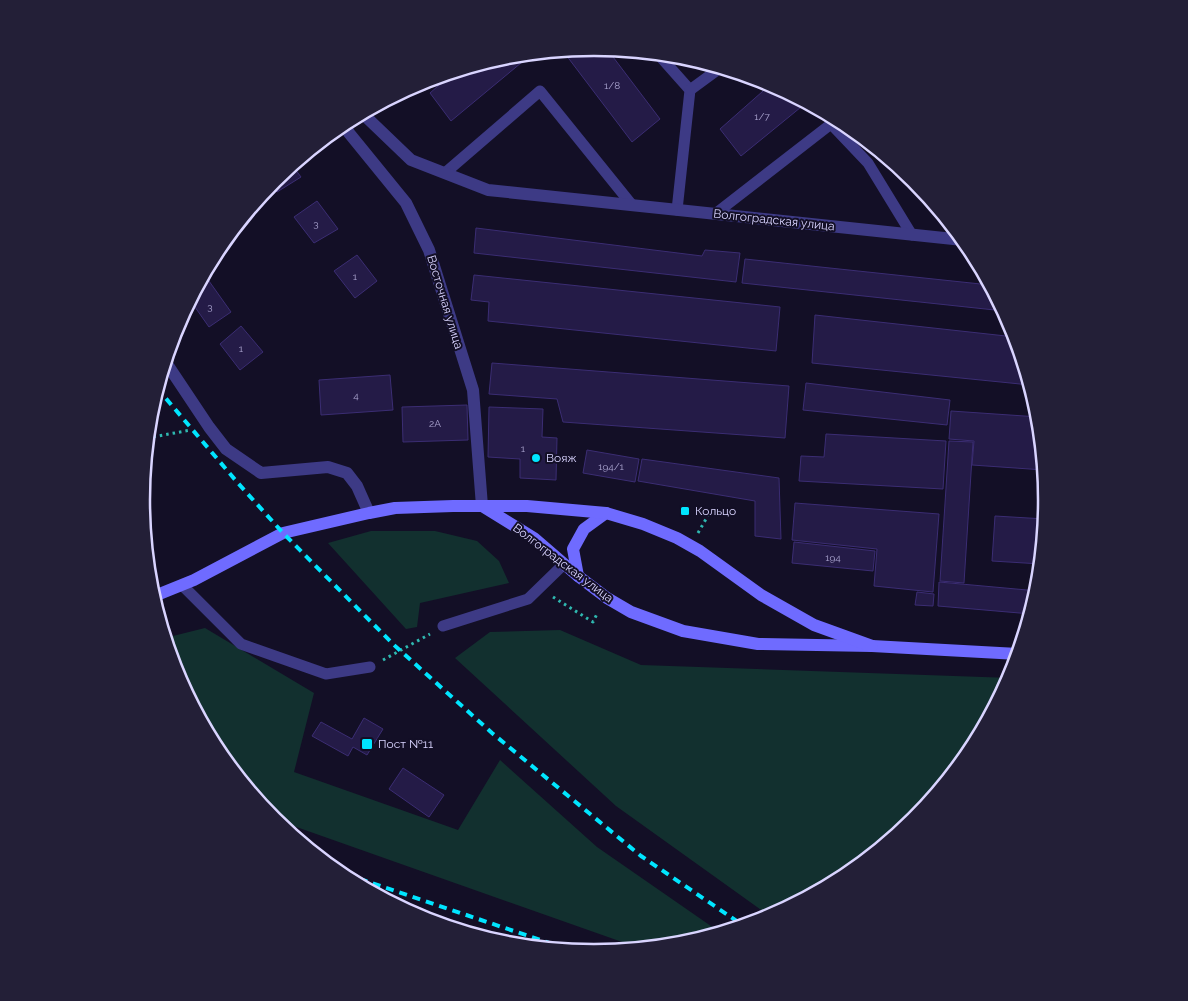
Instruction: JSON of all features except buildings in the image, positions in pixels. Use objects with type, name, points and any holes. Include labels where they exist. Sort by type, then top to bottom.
[{"type":"main road","name":"Волгоградская улица","points":[[482,506],[534,538],[607,598],[631,612],[683,630],[758,644],[872,646],[1011,654]]},
{"type":"main road","points":[[160,594],[194,580],[283,533],[395,508],[527,506],[606,513],[643,524],[677,538],[700,551],[760,595],[814,625],[872,646]]},
{"type":"main road","points":[[578,576],[573,549],[584,529],[606,513]]},
{"type":"street","name":"Волгоградская улица","points":[[368,119],[411,160],[488,190],[952,238]]},
{"type":"street","name":"Восточная улица","points":[[348,131],[406,203],[429,250],[473,390],[482,506]]},
{"type":"street","points":[[170,368],[226,449],[261,473],[328,467],[347,473],[357,486],[369,513]]},
{"type":"lane","points":[[665,62],[690,90]]},
{"type":"lane","points":[[677,210],[690,90],[714,73]]},
{"type":"lane","points":[[445,174],[540,91],[632,205]]},
{"type":"lane","points":[[715,214],[830,125]]},
{"type":"lane","points":[[833,126],[868,164],[912,235]]},
{"type":"lane","points":[[443,626],[528,599],[564,564]]},
{"type":"lane","points":[[182,585],[241,644],[326,674],[370,668]]},
{"type":"path","points":[[155,437],[209,427]]},
{"type":"path","points":[[690,546],[710,512]]},
{"type":"path","points":[[539,588],[593,622],[607,598]]},
{"type":"path","points":[[370,668],[443,626]]},
{"type":"green space","points":[[371,531],[435,531],[477,541],[499,561],[509,583],[420,603],[417,627],[406,629],[328,543]]},
{"type":"green space","points":[[205,628],[314,693],[294,772],[458,830],[500,760],[597,847],[714,928],[681,936],[627,944],[290,825],[242,771],[209,723],[184,671],[171,636]]},
{"type":"green space","points":[[560,630],[641,665],[1001,678],[979,723],[963,747],[946,771],[908,815],[887,835],[841,870],[790,899],[763,911],[616,806],[455,658],[490,632]]},
{"type":"railway","points":[[163,395],[283,533],[394,645],[492,733],[641,856],[737,921]]},
{"type":"railway","points":[[365,881],[547,942]]},
{"type":"place","name":"Вояж","points":[[536,458]]},
{"type":"place","name":"Кольцо","points":[[685,511]]},
{"type":"place","name":"Пост №11","points":[[367,744]]}]
